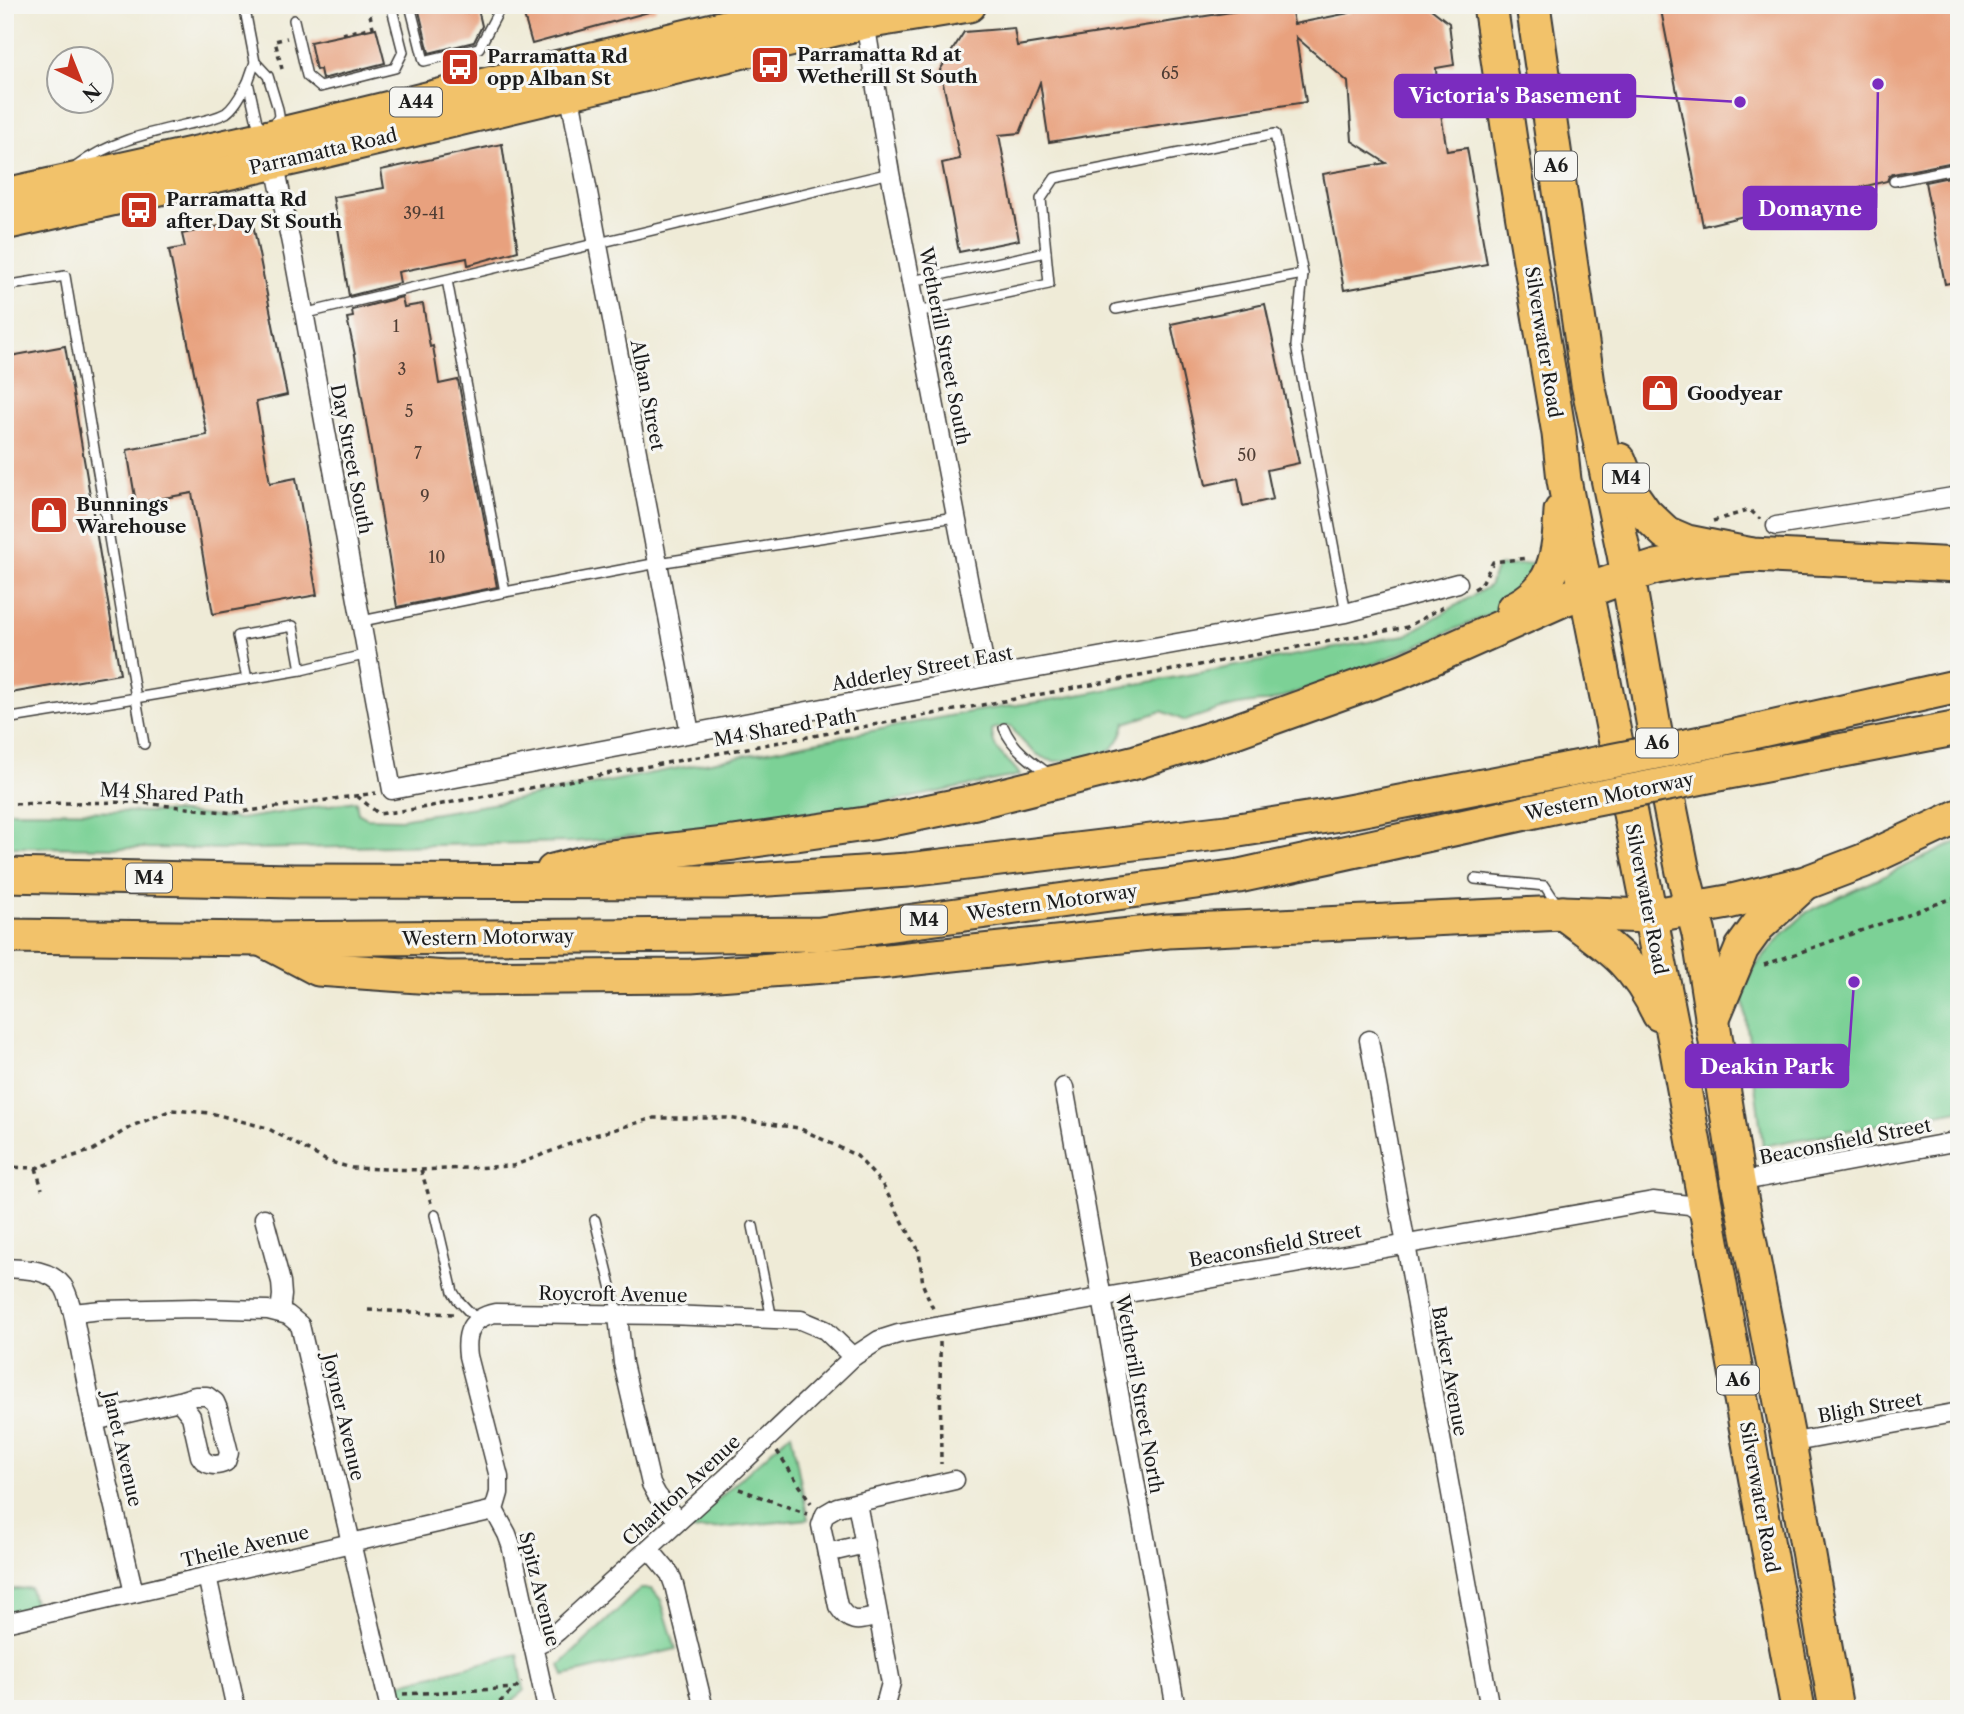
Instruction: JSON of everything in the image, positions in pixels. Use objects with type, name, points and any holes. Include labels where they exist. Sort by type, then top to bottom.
[{"type":"highway","name":"Parramatta Road","points":[[566,80],[817,5]]},
{"type":"highway","name":"Parramatta Road","points":[[5,223],[272,150],[566,80],[865,22],[969,5]]},
{"type":"highway","name":"Silverwater Road","points":[[1490,5],[1559,434],[1564,480],[1677,1051],[1798,1709]]},
{"type":"highway","name":"Silverwater Road","points":[[1533,5],[1588,384],[1628,576],[1683,872],[1699,934],[1738,1182],[1789,1443],[1836,1709]]},
{"type":"highway","name":"Parramatta Road","points":[[5,195],[54,184],[272,150]]},
{"type":"highway","name":"M4","points":[[1580,327],[1620,464],[1633,496],[1645,513],[1666,533],[1710,548],[1752,555],[1959,565]]},
{"type":"highway","points":[[1235,731],[1415,656],[1530,600],[1552,573],[1558,552],[1562,494],[1559,434]]},
{"type":"highway","name":"M4","points":[[1628,576],[1689,561],[1752,555]]},
{"type":"highway","points":[[513,883],[603,858],[872,823],[975,802],[1136,762],[1235,731],[1405,670],[1555,603],[1628,576]]},
{"type":"highway","name":"Western Motorway","points":[[5,875],[293,881],[724,882],[908,870],[1226,832],[1333,815],[1717,740],[1959,686]]},
{"type":"highway","name":"Western Motorway","points":[[5,936],[261,939],[820,934],[1239,876],[1576,802],[1959,728]]},
{"type":"highway","points":[[261,939],[318,969],[447,978],[691,976],[879,962],[1168,931],[1563,913],[1649,916],[1728,902],[1805,883],[1959,816]]},
{"type":"highway","points":[[1712,1021],[1742,948],[1758,926],[1805,883]]},
{"type":"highway","points":[[1563,913],[1620,956],[1638,975],[1677,1051]]},
{"type":"street","name":"Wetherill Street South","points":[[865,22],[890,173],[987,677]]},
{"type":"street","name":"Alban Street","points":[[566,80],[690,733]]},
{"type":"street","name":"Day Street South","points":[[272,150],[392,790]]},
{"type":"street","points":[[1776,526],[1959,496]]},
{"type":"street","name":"Adderley Street East","points":[[392,790],[987,677],[1346,613],[1465,587]]},
{"type":"street","name":"Barker Avenue","points":[[1369,1040],[1490,1709]]},
{"type":"street","name":"Wetherill Street North","points":[[1064,1087],[1176,1709]]},
{"type":"street","name":"Beaconsfield Street","points":[[1738,1182],[1959,1141]]},
{"type":"street","name":"Beaconsfield Street","points":[[853,1357],[879,1340],[940,1326],[1653,1200],[1689,1205],[1708,1216]]},
{"type":"street","points":[[73,1313],[195,1308],[279,1312],[281,1282],[264,1218]]},
{"type":"street","name":"Janet Avenue","points":[[5,1268],[28,1269],[54,1279],[63,1287],[73,1313],[94,1421],[134,1593]]},
{"type":"street","name":"Joyner Avenue","points":[[279,1312],[288,1315],[300,1325],[388,1702]]},
{"type":"street","name":"Roycroft Avenue","points":[[472,1316],[495,1313],[668,1315],[801,1320],[825,1330],[853,1357]]},
{"type":"street","points":[[472,1316],[466,1344],[499,1478],[499,1493],[494,1510]]},
{"type":"street","points":[[618,1316],[623,1363],[651,1484],[678,1521]]},
{"type":"street","name":"Charlton Avenue","points":[[533,1646],[558,1631],[649,1549],[853,1357]]},
{"type":"street","points":[[94,1421],[179,1401]]},
{"type":"street","name":"Bligh Street","points":[[1789,1443],[1959,1412]]},
{"type":"street","points":[[878,1616],[851,1620],[838,1606],[821,1525],[825,1514],[837,1507],[948,1482]]},
{"type":"street","points":[[857,1503],[891,1683],[884,1709]]},
{"type":"street","name":"Theile Avenue","points":[[5,1623],[494,1510]]},
{"type":"street","name":"Spitz Avenue","points":[[494,1510],[511,1545],[547,1709]]},
{"type":"street","points":[[827,1553],[865,1544]]},
{"type":"street","points":[[649,1549],[670,1574],[674,1585],[704,1709]]},
{"type":"street","points":[[207,1576],[236,1709]]},
{"type":"lane","points":[[244,5],[255,62],[268,76],[279,116],[272,150]]},
{"type":"lane","points":[[294,20],[307,76],[320,86],[395,68],[403,52],[391,5]]},
{"type":"lane","points":[[410,5],[424,61],[479,48],[498,12],[497,5]]},
{"type":"lane","points":[[54,184],[88,158],[122,141],[215,118],[228,112],[240,97],[255,62]]},
{"type":"lane","points":[[247,82],[257,122],[272,150]]},
{"type":"lane","points":[[917,312],[1049,284],[1041,199],[1055,178],[1275,134],[1303,274],[1296,346],[1346,613]]},
{"type":"lane","points":[[1894,181],[1959,168]]},
{"type":"lane","points":[[303,314],[890,173]]},
{"type":"lane","points":[[912,281],[1046,251]]},
{"type":"lane","points":[[1116,309],[1303,274]]},
{"type":"lane","points":[[5,286],[65,276],[145,744]]},
{"type":"lane","points":[[447,280],[505,592]]},
{"type":"lane","points":[[362,621],[658,564],[955,517]]},
{"type":"lane","points":[[247,679],[238,636],[279,628],[293,626],[301,670]]},
{"type":"lane","points":[[5,719],[301,670],[368,654]]},
{"type":"lane","points":[[1004,728],[1008,738],[1029,758],[1061,781]]},
{"type":"lane","points":[[1475,879],[1545,886],[1563,913]]},
{"type":"lane","points":[[435,1215],[453,1292],[472,1316]]},
{"type":"lane","points":[[595,1220],[618,1316]]},
{"type":"lane","points":[[753,1226],[772,1319]]},
{"type":"path","points":[[342,34],[373,27],[370,15]]},
{"type":"path","points":[[1710,522],[1749,510],[1762,521],[1776,526]]},
{"type":"path","points":[[1465,587],[1482,585],[1493,562],[1536,557]]},
{"type":"path","name":"M4 Shared Path","points":[[5,804],[132,802],[234,813],[357,796],[379,814],[415,809],[1394,630],[1407,627],[1450,603]]},
{"type":"path","points":[[1763,965],[1959,896]]},
{"type":"path","points":[[5,1167],[36,1168],[93,1150],[132,1126],[172,1110],[211,1113],[267,1128],[327,1161],[352,1168],[421,1170],[513,1166],[588,1137],[654,1118],[727,1118],[799,1128],[858,1156],[882,1184],[919,1251],[923,1285],[940,1326],[948,1482]]},
{"type":"path","points":[[36,1168],[42,1189]]},
{"type":"path","points":[[421,1170],[429,1196]]},
{"type":"path","points":[[368,1310],[472,1316]]},
{"type":"path","points":[[768,1438],[822,1520]]},
{"type":"path","points":[[721,1482],[822,1520]]},
{"type":"path","points":[[492,1709],[538,1670]]},
{"type":"path","points":[[388,1702],[516,1688]]},
{"type":"green space","points":[[1535,563],[1542,572],[1515,600],[1495,612],[1360,670],[1269,702],[1237,705],[1185,721],[1162,711],[1125,723],[1118,741],[1102,754],[1062,761],[1047,759],[1035,753],[1011,726],[992,729],[998,750],[1020,775],[895,801],[741,827],[573,842],[252,849],[5,847],[5,811],[173,812],[240,819],[356,801],[358,813],[367,818],[401,819],[498,803],[975,711],[1045,701],[1406,635],[1489,586],[1497,567]]},
{"type":"green space","points":[[1959,841],[1959,1110],[1763,1146],[1743,996],[1754,967],[1807,912]]},
{"type":"green space","points":[[791,1433],[808,1519],[682,1532]]},
{"type":"green space","points":[[30,1588],[35,1607],[5,1614],[5,1590]]},
{"type":"green space","points":[[640,1589],[652,1589],[661,1600],[676,1649],[564,1676],[560,1665]]},
{"type":"green space","points":[[518,1654],[524,1690],[504,1709],[396,1709],[390,1686]]},
{"type":"building","points":[[444,5],[462,5],[464,13],[478,9],[482,26],[474,42],[429,53],[419,11]]},
{"type":"building","points":[[521,5],[655,5],[656,10],[532,44]]},
{"type":"building","points":[[1275,5],[1291,5],[1294,24],[1349,13],[1347,5],[1426,5],[1449,23],[1454,65],[1436,68],[1437,89],[1447,151],[1467,148],[1487,264],[1344,290],[1323,174],[1386,163],[1352,141],[1348,82],[1296,37],[1306,102],[1049,142],[1040,82],[1020,133],[999,135],[1019,240],[959,252],[942,163],[960,159],[940,70],[964,32],[1014,28],[1017,46]]},
{"type":"building","points":[[1660,5],[1959,5],[1959,161],[1893,174],[1887,181],[1703,226]]},
{"type":"building","points":[[376,28],[385,63],[322,79],[320,69],[316,70],[310,42]]},
{"type":"building","points":[[502,144],[518,251],[468,265],[467,258],[398,272],[400,283],[349,296],[333,197],[384,188],[381,170]]},
{"type":"building","points":[[1959,175],[1959,281],[1945,284],[1925,182]]},
{"type":"building","points":[[252,219],[287,395],[256,402],[270,483],[296,478],[317,595],[213,614],[192,493],[136,503],[127,450],[207,435],[169,250],[185,247],[182,234]]},
{"type":"building","points":[[402,297],[404,307],[423,304],[439,384],[458,380],[497,587],[397,607],[347,318],[353,317],[352,310]]},
{"type":"building","points":[[1265,304],[1299,463],[1267,470],[1273,499],[1243,506],[1238,478],[1206,485],[1171,324]]},
{"type":"building","name":"Bunnings Warehouse","points":[[65,346],[120,674],[5,694],[5,357]]},
{"type":"place","name":"Parramatta Rd at Wetherill St South","points":[[770,65]]},
{"type":"place","name":"Parramatta Rd opp Alban St","points":[[460,67]]},
{"type":"place","name":"Domayne","points":[[1878,84]]},
{"type":"place","name":"Victoria's Basement","points":[[1740,102]]},
{"type":"place","name":"Parramatta Rd after Day St South","points":[[139,210]]},
{"type":"place","name":"Goodyear","points":[[1660,393]]},
{"type":"place","name":"Bunnings Warehouse","points":[[49,515]]},
{"type":"place","name":"Deakin Park","points":[[1854,982]]}]
